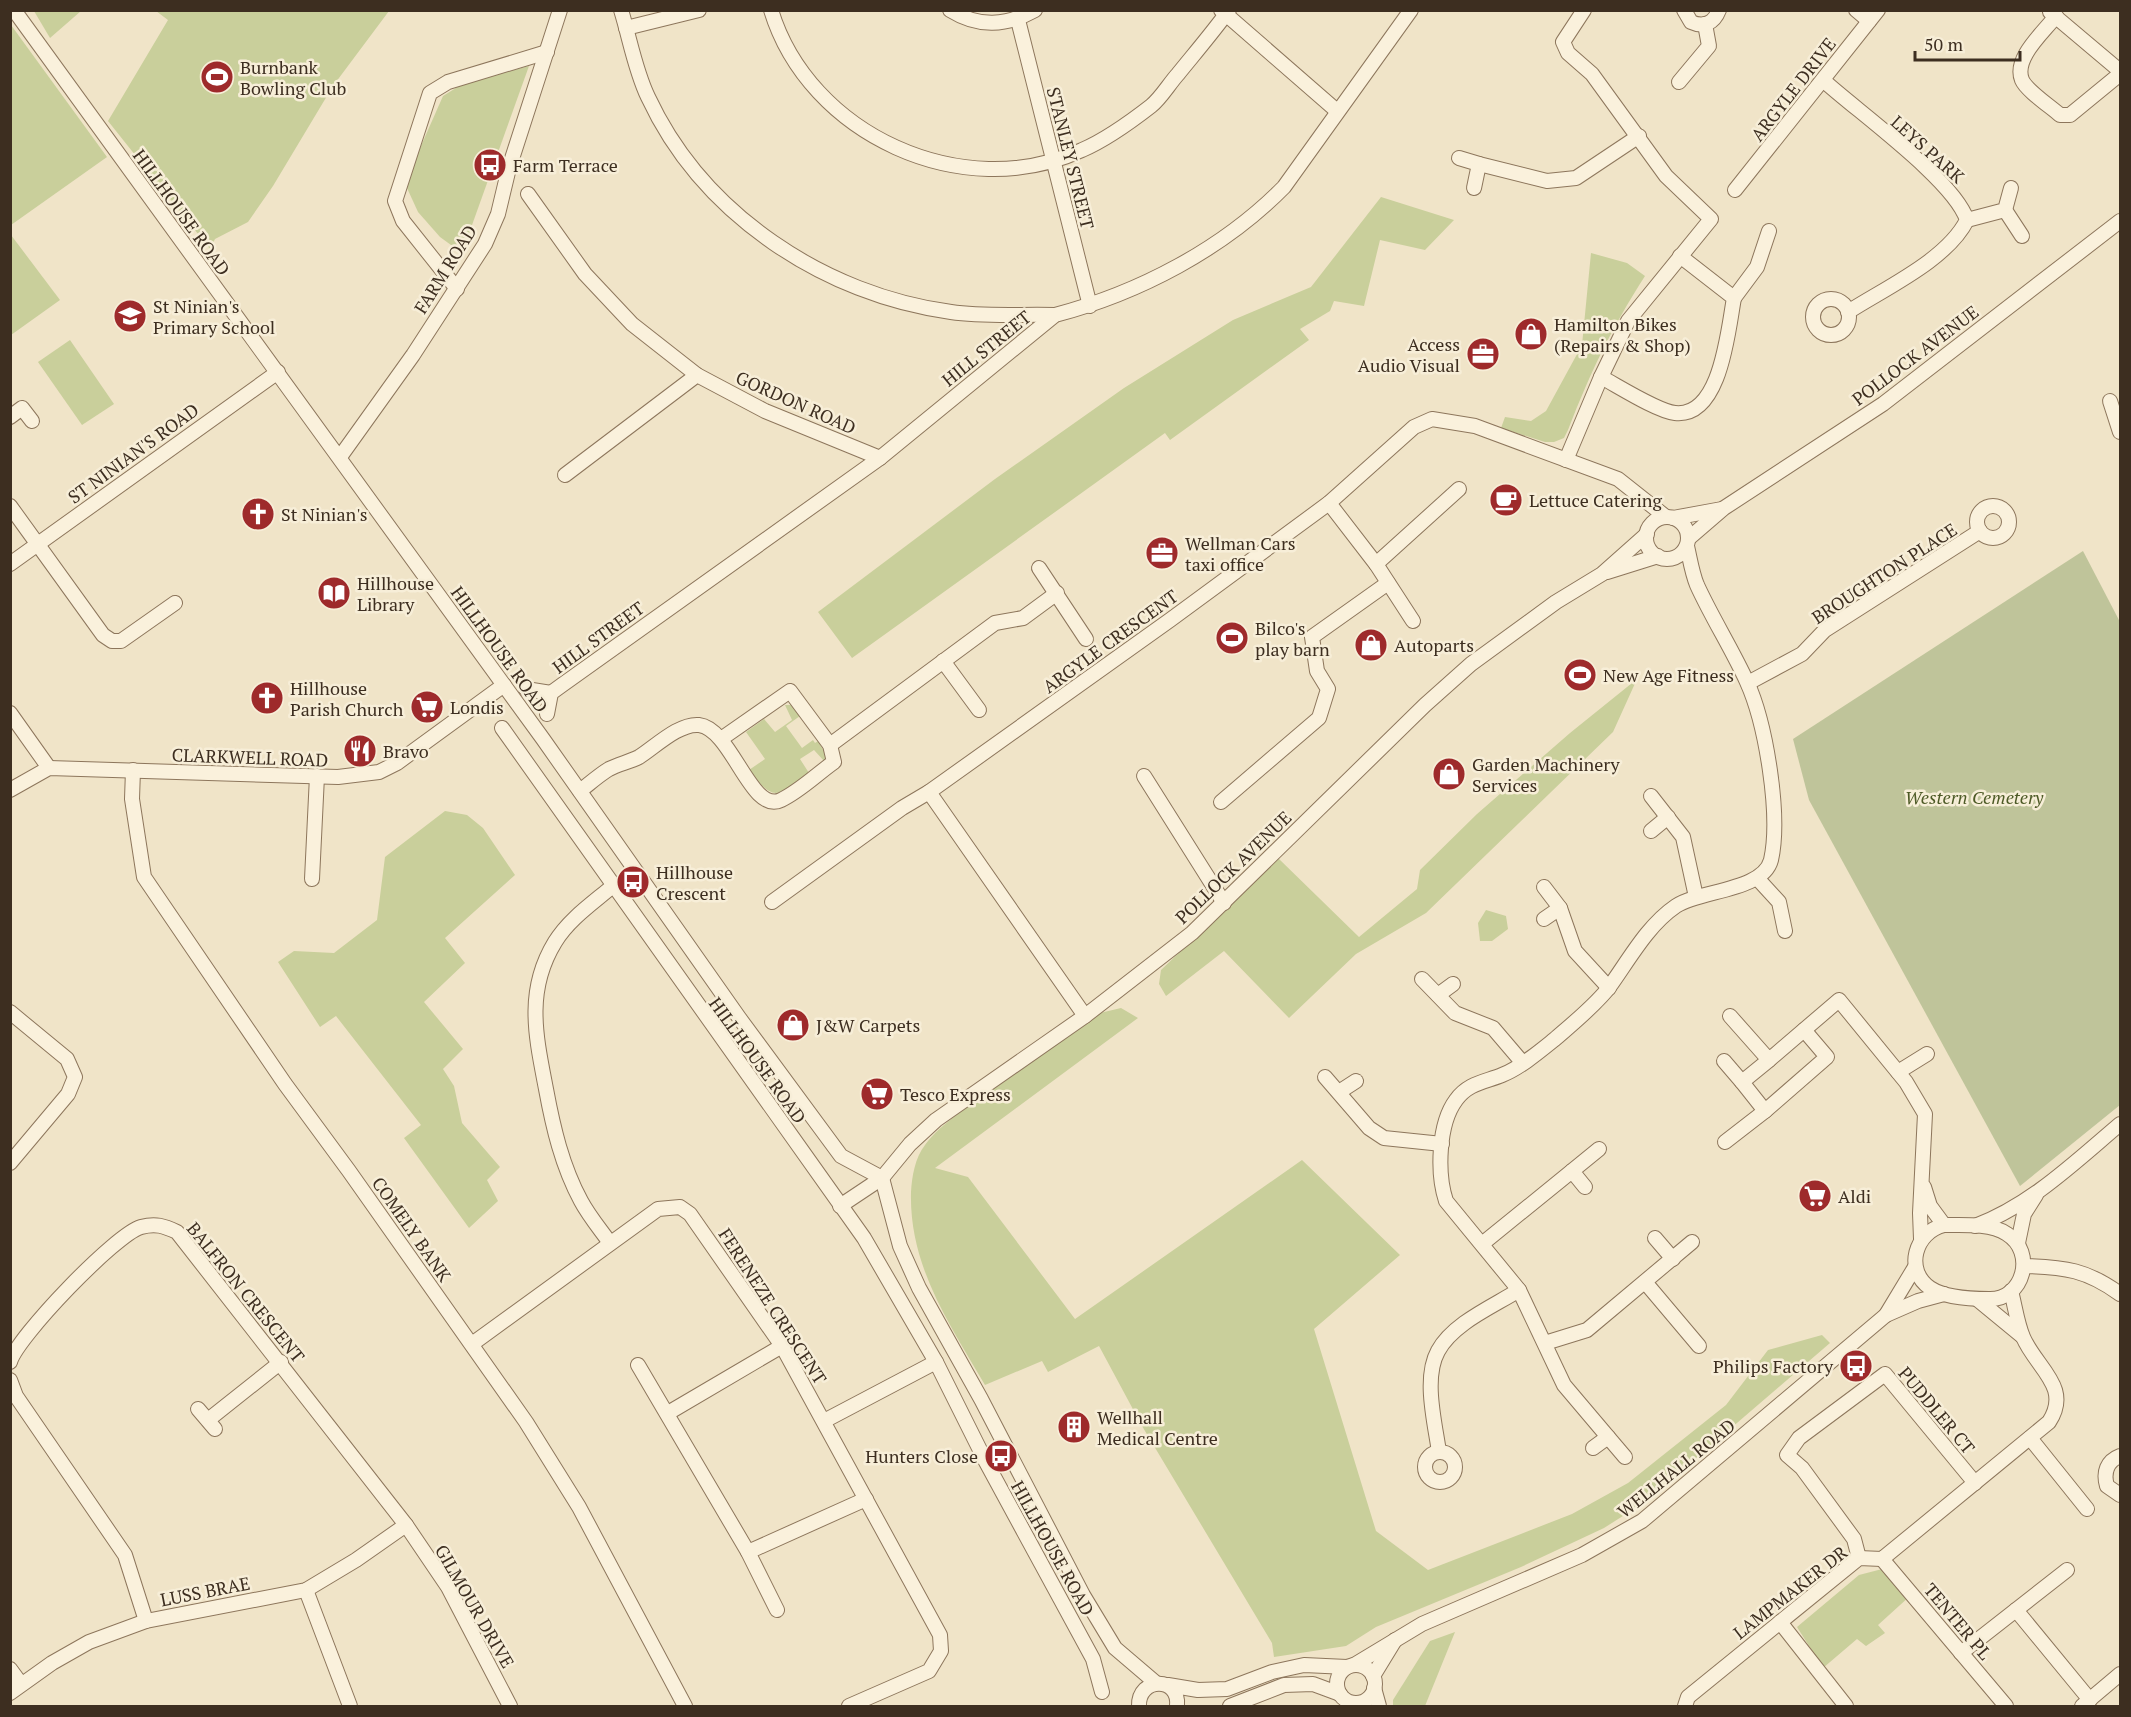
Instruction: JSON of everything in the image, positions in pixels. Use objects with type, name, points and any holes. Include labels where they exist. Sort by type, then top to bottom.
[{"type":"street","name":"HILLHOUSE ROAD","points":[[14,10],[154,207],[278,372],[504,685],[740,1019],[841,1156],[882,1178],[900,1246],[918,1288],[987,1409],[1083,1596],[1115,1648],[1133,1665],[1162,1684]]},
{"type":"street","name":"FARM ROAD","points":[[339,457],[457,289],[485,244],[498,214],[509,168],[560,10]]},
{"type":"street","points":[[621,10],[634,60],[648,98],[684,158],[738,215],[768,240],[838,281],[903,304],[953,313],[1055,315]]},
{"type":"street","points":[[626,28],[699,10]]},
{"type":"street","points":[[771,10],[776,27],[808,83],[860,130],[897,148],[942,163],[985,169],[1025,167],[1053,161],[1084,150],[1153,105],[1225,12],[1337,111]]},
{"type":"street","points":[[950,10],[986,25],[1018,20],[1035,10]]},
{"type":"street","name":"HILL STREET","points":[[547,714],[551,693],[880,458],[1055,315],[1090,306],[1157,276],[1207,249],[1262,209],[1284,187],[1411,10]]},
{"type":"street","points":[[1566,460],[1601,377],[1628,321],[1712,219],[1666,176],[1592,74],[1568,53],[1563,42],[1584,10]]},
{"type":"street","points":[[1684,10],[1691,22],[1706,24],[1713,21],[1719,10]]},
{"type":"street","points":[[1856,10],[1874,16]]},
{"type":"street","points":[[2052,14],[2121,73],[2070,115],[2061,115],[2023,82],[2020,70],[2022,59],[2052,14]]},
{"type":"street","name":"ARGYLE DRIVE","points":[[1735,190],[1874,16]]},
{"type":"street","name":"STANLEY STREET","points":[[1018,20],[1090,306]]},
{"type":"street","points":[[1680,82],[1709,46],[1706,24]]},
{"type":"street","points":[[457,289],[403,221],[395,201],[430,93],[448,82],[547,52]]},
{"type":"street","name":"LEYS PARK","points":[[1823,80],[1945,186],[1963,207],[1967,220]]},
{"type":"street","points":[[1459,158],[1547,181],[1576,178],[1639,136]]},
{"type":"street","points":[[1474,188],[1479,164]]},
{"type":"street","points":[[2011,188],[2005,210],[2022,236]]},
{"type":"street","name":"GORDON ROAD","points":[[528,194],[585,274],[632,324],[697,375],[765,411],[880,458]]},
{"type":"street","points":[[1848,312],[1936,256],[1961,233],[1967,220],[2005,210]]},
{"type":"street","name":"POLLOCK AVENUE","points":[[1687,542],[1724,508],[1883,404],[2121,221]]},
{"type":"street","points":[[1601,377],[1672,413],[1689,413],[1703,404],[1724,358],[1734,298],[1757,267],[1769,231]]},
{"type":"street","points":[[1680,256],[1734,298]]},
{"type":"street","name":"ST NINIAN'S ROAD","points":[[10,564],[278,372]]},
{"type":"street","points":[[565,475],[697,375]]},
{"type":"street","points":[[2110,401],[2121,432]]},
{"type":"street","points":[[10,417],[22,408],[32,422]]},
{"type":"street","name":"ARGYLE CRESCENT","points":[[772,902],[902,807],[929,792],[1170,620],[1329,503],[1414,427],[1432,419],[1475,426],[1618,479],[1670,518]]},
{"type":"street","points":[[1376,564],[1460,489]]},
{"type":"street","points":[[1641,495],[1648,531],[1647,543],[1696,583]]},
{"type":"street","points":[[1329,503],[1376,564],[1413,621]]},
{"type":"street","points":[[10,506],[103,635],[112,641],[121,641],[175,603]]},
{"type":"street","name":"POLLOCK AVENUE","points":[[1670,518],[1724,508]]},
{"type":"street","points":[[1626,1457],[1564,1385],[1520,1290],[1446,1201],[1441,1187],[1442,1144],[1447,1114],[1456,1099],[1477,1082],[1504,1074],[1555,1039],[1609,988],[1625,963],[1662,917],[1677,905],[1696,897],[1726,890],[1757,878],[1770,863],[1773,844],[1772,799],[1765,738],[1748,683],[1696,583],[1681,522],[1670,518],[1657,520],[1648,531]]},
{"type":"street","name":"POLLOCK AVENUE","points":[[882,1178],[910,1144],[936,1120],[1085,1016],[1154,964],[1224,903],[1425,705],[1471,664],[1556,602],[1602,574],[1648,531]]},
{"type":"street","name":"BROUGHTON PLACE","points":[[1748,683],[1802,654],[1824,630],[1980,531]]},
{"type":"street","points":[[1665,557],[1683,552],[1687,542]]},
{"type":"street","name":"POLLOCK AVENUE","points":[[1602,574],[1665,557]]},
{"type":"street","points":[[1039,567],[1086,639]]},
{"type":"street","points":[[1221,802],[1319,718],[1328,689],[1317,670],[1312,637],[1388,583]]},
{"type":"street","points":[[830,745],[996,623],[1023,618],[1057,593]]},
{"type":"street","points":[[944,661],[979,710]]},
{"type":"street","name":"CLARKWELL ROAD","points":[[49,768],[338,777],[379,772],[424,745],[504,685]]},
{"type":"street","name":"HILL STREET","points":[[526,688],[551,693]]},
{"type":"street","points":[[580,791],[609,770],[637,758],[686,727],[697,725],[709,728],[722,739],[758,794],[775,802],[834,762],[830,745],[790,691],[722,739]]},
{"type":"street","points":[[10,713],[49,768],[10,790]]},
{"type":"street","name":"HILLHOUSE ROAD","points":[[502,728],[864,1238],[936,1362],[986,1462],[1093,1659],[1102,1692]]},
{"type":"street","name":"COMELY BANK","points":[[133,770],[132,799],[144,877],[285,1084],[526,1422],[579,1507],[686,1707]]},
{"type":"street","points":[[312,879],[317,776]]},
{"type":"street","points":[[1144,776],[1224,903]]},
{"type":"street","points":[[929,792],[1085,1016]]},
{"type":"street","points":[[1651,796],[1683,837],[1696,897]]},
{"type":"street","points":[[1651,831],[1668,817]]},
{"type":"street","points":[[1757,878],[1779,902],[1785,931]]},
{"type":"street","points":[[609,1243],[582,1202],[554,1135],[536,1046],[534,1019],[542,969],[554,943],[565,928],[614,885]]},
{"type":"street","points":[[1544,887],[1560,908],[1575,951],[1609,988]]},
{"type":"street","points":[[1544,919],[1560,908]]},
{"type":"street","points":[[1422,979],[1455,1013],[1493,1028],[1522,1062]]},
{"type":"street","points":[[1438,995],[1453,984]]},
{"type":"street","name":"WELLHALL ROAD","points":[[1804,1030],[1839,1000],[1898,1072],[1925,1114],[1921,1176],[1921,1239],[1914,1258],[1915,1267],[1886,1315]]},
{"type":"street","points":[[10,1012],[67,1059],[75,1077],[68,1094],[10,1163]]},
{"type":"street","points":[[1730,1016],[1769,1059]]},
{"type":"street","points":[[1725,1142],[1827,1058],[1804,1030],[1742,1082]]},
{"type":"street","points":[[1898,1072],[1927,1054]]},
{"type":"street","points":[[1724,1061],[1765,1111]]},
{"type":"street","points":[[1325,1077],[1369,1128],[1384,1138],[1442,1144]]},
{"type":"street","points":[[1339,1092],[1356,1081]]},
{"type":"street","points":[[1973,1226],[1996,1218],[2039,1191],[2121,1124]]},
{"type":"street","points":[[1482,1244],[1599,1149]]},
{"type":"street","points":[[1572,1171],[1585,1187]]},
{"type":"street","points":[[1921,1176],[1930,1206],[1944,1225]]},
{"type":"street","points":[[840,1206],[882,1178]]},
{"type":"street","points":[[2018,1243],[2024,1214],[2039,1191]]},
{"type":"street","name":"FERENEZE CRESCENT","points":[[472,1344],[547,1292],[609,1243],[658,1209],[680,1208],[696,1221],[782,1346],[940,1635],[942,1647],[929,1671],[849,1707]]},
{"type":"street","name":"BALFRON CRESCENT","points":[[10,1362],[13,1351],[26,1334],[104,1255],[139,1227],[161,1224],[177,1232],[194,1252],[406,1525]]},
{"type":"street","points":[[1882,1559],[2049,1422],[2057,1409],[2058,1395],[2022,1335],[2011,1291],[2022,1278],[2025,1266],[2024,1254],[2018,1243],[2006,1233],[1973,1226],[1935,1227],[1921,1239]]},
{"type":"street","points":[[1655,1238],[1673,1259]]},
{"type":"street","points":[[1545,1342],[1587,1330],[1692,1242]]},
{"type":"street","points":[[2025,1266],[2076,1270],[2099,1278],[2121,1294]]},
{"type":"street","points":[[1915,1267],[1929,1288],[1944,1294]]},
{"type":"street","points":[[1645,1282],[1699,1346]]},
{"type":"street","points":[[1439,1452],[1432,1390],[1432,1370],[1438,1351],[1455,1331],[1520,1290]]},
{"type":"street","name":"WELLHALL ROAD","points":[[1350,1666],[1422,1624],[1590,1551],[1642,1521],[1886,1315],[1918,1301],[1944,1294],[1998,1299],[2011,1291]]},
{"type":"street","points":[[1977,1298],[2022,1335]]},
{"type":"street","points":[[668,1413],[782,1346]]},
{"type":"street","points":[[207,1420],[281,1362]]},
{"type":"street","points":[[824,1421],[936,1362]]},
{"type":"street","points":[[638,1365],[748,1552],[777,1610]]},
{"type":"street","name":"PUDDLER CT","points":[[1859,1558],[1854,1539],[1802,1468],[1787,1455],[1799,1438],[1885,1374],[1975,1483]]},
{"type":"street","points":[[10,1380],[16,1396],[125,1555],[146,1621]]},
{"type":"street","points":[[1593,1448],[1608,1437]]},
{"type":"street","points":[[2030,1438],[2087,1509]]},
{"type":"street","points":[[2121,1456],[2111,1461],[2105,1473],[2107,1486],[2121,1495]]},
{"type":"street","points":[[748,1552],[866,1499]]},
{"type":"street","name":"LUSS BRAE","points":[[16,1688],[89,1642],[146,1621],[306,1590],[406,1525]]},
{"type":"street","name":"GILMOUR DRIVE","points":[[406,1525],[448,1587],[510,1707]]},
{"type":"street","name":"LAMPMAKER DR","points":[[1686,1702],[1779,1622],[1859,1558],[1882,1559]]},
{"type":"street","name":"TENTER PL","points":[[1882,1559],[2006,1707]]},
{"type":"street","points":[[1961,1653],[2067,1570]]},
{"type":"street","points":[[306,1590],[351,1707]]},
{"type":"street","points":[[2016,1610],[2086,1703],[2121,1674]]},
{"type":"street","points":[[1779,1622],[1846,1707]]},
{"type":"street","points":[[1230,1707],[1284,1685],[1313,1684],[1351,1702],[1369,1697],[1396,1638]]},
{"type":"street","points":[[1133,1665],[1139,1704]]},
{"type":"street","points":[[1139,1704],[1146,1688],[1162,1684],[1198,1690],[1227,1689],[1272,1672],[1304,1665],[1362,1666],[1374,1682],[1378,1707]]},
{"type":"street","points":[[1350,1666],[1337,1679],[1351,1702]]},
{"type":"street","points":[[10,1669],[16,1688]]},
{"type":"street","points":[[1162,1684],[1177,1696],[1177,1707]]},
{"type":"green space","points":[[34,11],[81,11],[50,38]]},
{"type":"green space","points":[[156,11],[389,11],[333,86],[273,186],[248,222],[215,239],[210,249],[108,121],[168,20]]},
{"type":"green space","points":[[11,25],[107,157],[10,225]]},
{"type":"green space","points":[[529,66],[462,253],[440,237],[418,212],[407,188],[413,164],[443,96],[464,83]]},
{"type":"green space","points":[[1381,197],[1454,220],[1425,250],[1380,240],[1364,306],[1334,301],[1330,311],[1300,329],[1309,340],[1170,440],[1165,433],[852,658],[818,612],[995,479],[1124,388],[1233,320],[1311,287]]},
{"type":"green space","points":[[10,235],[60,300],[11,335]]},
{"type":"green space","points":[[1591,253],[1627,263],[1645,276],[1602,351],[1564,438],[1554,442],[1545,442],[1501,428],[1505,417],[1531,421],[1546,411],[1582,345]]},
{"type":"green space","points":[[70,340],[114,404],[82,425],[38,362]]},
{"type":"green space","name":"Western Cemetery","points":[[2083,551],[2120,622],[2120,1105],[2020,1186],[1809,800],[1793,739]]},
{"type":"green space","points":[[1637,679],[1613,732],[1426,913],[1356,954],[1289,1018],[1224,951],[1166,996],[1159,984],[1161,970],[1278,858],[1359,937],[1417,889],[1420,870],[1477,814],[1570,733]]},
{"type":"green space","points":[[785,705],[792,705],[800,716],[786,726],[802,748],[813,740],[815,743],[818,741],[828,758],[825,762],[814,750],[800,759],[809,773],[790,787],[777,793],[765,788],[749,770],[765,759],[746,732],[764,719],[775,732],[792,720]]},
{"type":"green space","points":[[445,811],[467,815],[483,828],[515,875],[445,938],[465,963],[424,1002],[463,1049],[443,1069],[454,1086],[462,1123],[500,1167],[487,1180],[498,1201],[469,1228],[404,1138],[421,1125],[336,1016],[320,1027],[278,962],[294,951],[334,953],[377,920],[385,857]]},
{"type":"green space","points":[[1486,910],[1506,916],[1508,929],[1492,941],[1480,941],[1478,923]]},
{"type":"green space","points":[[1121,1008],[1138,1018],[935,1168],[968,1177],[1075,1319],[1302,1160],[1400,1255],[1314,1329],[1376,1531],[1428,1570],[1572,1514],[1628,1483],[1726,1405],[1768,1350],[1822,1335],[1830,1343],[1645,1502],[1604,1528],[1521,1567],[1376,1627],[1346,1646],[1274,1657],[1272,1643],[1142,1426],[1099,1346],[1048,1372],[1042,1361],[985,1385],[945,1316],[924,1269],[917,1245],[912,1219],[911,1192],[915,1167],[925,1145],[956,1115],[1100,1013]]},
{"type":"green space","points":[[1886,1568],[1910,1596],[1878,1625],[1885,1633],[1866,1646],[1857,1639],[1823,1668],[1797,1627],[1859,1575]]},
{"type":"green space","points":[[1455,1632],[1425,1706],[1393,1706],[1393,1700],[1430,1641]]},
{"type":"place","name":"Burnbank Bowling Club","points":[[217,77]]},
{"type":"place","name":"Farm Terrace","points":[[490,165]]},
{"type":"place","name":"St Ninian's Primary School","points":[[130,316]]},
{"type":"place","name":"Hamilton Bikes (Repairs & Shop)","points":[[1531,334]]},
{"type":"place","name":"Access Audio Visual","points":[[1483,354]]},
{"type":"place","name":"Lettuce Catering","points":[[1506,500]]},
{"type":"place","name":"St Ninian's","points":[[258,514]]},
{"type":"place","name":"Wellman Cars taxi office","points":[[1162,553]]},
{"type":"place","name":"Hillhouse Library","points":[[334,593]]},
{"type":"place","name":"Bilco's play barn","points":[[1232,638]]},
{"type":"place","name":"Autoparts","points":[[1371,645]]},
{"type":"place","name":"New Age Fitness","points":[[1580,675]]},
{"type":"place","name":"Hillhouse Parish Church","points":[[267,698]]},
{"type":"place","name":"Londis","points":[[427,707]]},
{"type":"place","name":"Bravo","points":[[360,751]]},
{"type":"place","name":"Garden Machinery Services","points":[[1449,774]]},
{"type":"place","name":"Hillhouse Crescent","points":[[633,882]]},
{"type":"place","name":"J&W Carpets","points":[[793,1025]]},
{"type":"place","name":"Tesco Express","points":[[877,1094]]},
{"type":"place","name":"Aldi","points":[[1815,1196]]},
{"type":"place","name":"Philips Factory","points":[[1856,1366]]},
{"type":"place","name":"Wellhall Medical Centre","points":[[1074,1427]]},
{"type":"place","name":"Hunters Close","points":[[1001,1456]]}]
